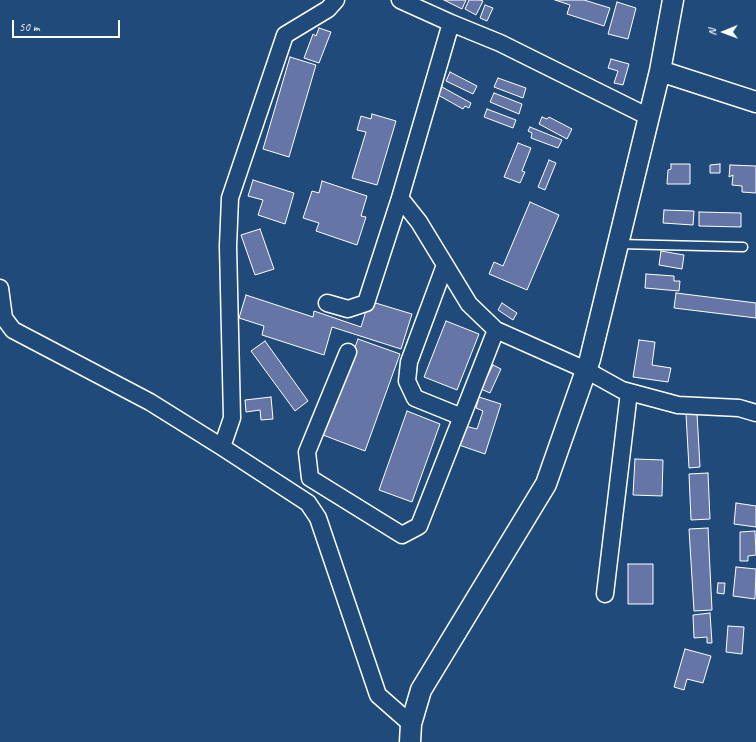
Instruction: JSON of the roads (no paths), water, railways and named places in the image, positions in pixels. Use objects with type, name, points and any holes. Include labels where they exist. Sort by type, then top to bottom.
[{"type":"street","points":[[222,447],[232,418],[228,246],[230,198],[285,35],[328,9],[336,0]]},
{"type":"street","points":[[400,0],[500,43],[649,117]]},
{"type":"street","points":[[411,733],[421,690],[546,484],[586,370],[660,71],[673,0]]},
{"type":"street","points":[[327,303],[348,309],[366,303],[400,198],[451,23]]},
{"type":"street","points":[[660,71],[756,102]]},
{"type":"street","points":[[400,198],[419,222],[469,304],[496,330],[586,370],[622,390],[678,405],[739,408],[756,413]]},
{"type":"street","points":[[445,265],[409,362],[407,381],[415,398],[462,417]]},
{"type":"street","points":[[0,288],[4,318],[13,330],[150,402],[308,503],[318,518],[378,695],[411,733]]},
{"type":"street","points":[[348,352],[307,452],[310,478],[402,535],[419,526],[496,330]]},
{"type":"street","points":[[605,594],[629,392]]},
{"type":"lane","points":[[618,244],[744,247]]}]
